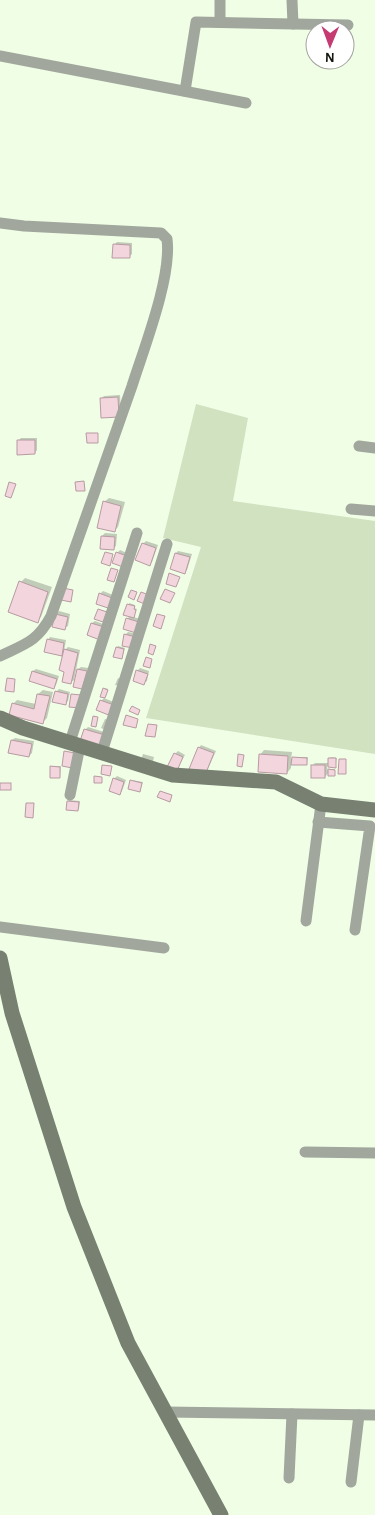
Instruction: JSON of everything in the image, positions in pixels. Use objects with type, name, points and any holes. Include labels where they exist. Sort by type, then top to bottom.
[{"type":"main road","points":[[0,718],[23,728],[173,775],[276,782],[320,804],[375,810]]},
{"type":"main road","points":[[0,958],[12,1013],[74,1207],[128,1343],[221,1515]]},
{"type":"street","points":[[220,0],[220,22]]},
{"type":"street","points":[[292,0],[293,24]]},
{"type":"street","points":[[185,91],[196,22],[305,24]]},
{"type":"street","points":[[0,56],[246,102]]},
{"type":"street","points":[[0,223],[24,226],[161,233],[166,239],[167,256],[162,288],[140,362],[51,616],[44,630],[34,639],[0,656]]},
{"type":"street","points":[[359,446],[375,448]]},
{"type":"street","points":[[351,510],[375,511]]},
{"type":"street","points":[[70,796],[75,744],[136,533]]},
{"type":"street","points":[[102,752],[167,544]]},
{"type":"street","points":[[306,921],[320,804]]},
{"type":"street","points":[[318,822],[370,826],[355,930]]},
{"type":"street","points":[[0,927],[164,948]]},
{"type":"street","points":[[305,1152],[375,1153]]},
{"type":"street","points":[[166,1412],[375,1415]]},
{"type":"street","points":[[289,1478],[292,1414]]},
{"type":"street","points":[[351,1482],[359,1415]]},
{"type":"green space","points":[[196,404],[248,418],[233,501],[375,521],[375,754],[146,718],[201,547],[163,538]]},
{"type":"building","points":[[113,244],[130,245],[130,258],[112,258]]},
{"type":"building","points":[[118,397],[119,417],[101,418],[100,398]]},
{"type":"building","points":[[86,433],[98,433],[98,443],[87,443]]},
{"type":"building","points":[[17,440],[35,440],[35,454],[17,455]]},
{"type":"building","points":[[84,481],[85,491],[76,491],[75,482]]},
{"type":"building","points":[[9,482],[16,484],[11,498],[5,496]]},
{"type":"building","points":[[103,501],[121,506],[115,532],[97,528]]},
{"type":"building","points":[[101,536],[115,537],[114,550],[100,549]]},
{"type":"building","points":[[142,543],[156,548],[150,566],[135,560]]},
{"type":"building","points":[[105,552],[113,554],[110,566],[101,563]]},
{"type":"building","points":[[116,552],[127,556],[123,567],[112,563]]},
{"type":"building","points":[[175,553],[190,557],[185,574],[170,569]]},
{"type":"building","points":[[111,568],[118,570],[114,582],[107,580]]},
{"type":"building","points":[[169,573],[180,577],[176,587],[166,584]]},
{"type":"building","points":[[19,581],[48,592],[38,623],[8,612]]},
{"type":"building","points":[[63,588],[73,590],[71,602],[61,600]]},
{"type":"building","points":[[165,589],[175,593],[170,603],[160,599]]},
{"type":"building","points":[[131,590],[137,592],[134,600],[128,597]]},
{"type":"building","points":[[141,592],[149,595],[145,604],[137,601]]},
{"type":"building","points":[[99,593],[112,598],[108,608],[96,604]]},
{"type":"building","points":[[127,604],[135,606],[134,618],[123,615]]},
{"type":"building","points":[[98,609],[107,612],[103,622],[94,619]]},
{"type":"building","points":[[55,614],[68,617],[65,630],[52,627]]},
{"type":"building","points":[[157,614],[165,616],[161,629],[153,626]]},
{"type":"building","points":[[126,618],[139,622],[136,633],[123,629]]},
{"type":"building","points":[[91,623],[104,627],[100,640],[87,635]]},
{"type":"building","points":[[124,634],[136,637],[133,648],[122,646]]},
{"type":"building","points":[[47,639],[64,643],[62,656],[44,652]]},
{"type":"building","points":[[150,644],[156,646],[153,655],[148,653]]},
{"type":"building","points":[[116,647],[124,649],[122,659],[113,657]]},
{"type":"building","points":[[64,649],[78,653],[71,684],[62,682],[64,672],[59,670]]},
{"type":"building","points":[[146,657],[152,659],[150,668],[143,666]]},
{"type":"building","points":[[77,669],[87,671],[82,689],[73,687]]},
{"type":"building","points":[[136,670],[148,674],[144,685],[133,681]]},
{"type":"building","points":[[32,671],[57,679],[54,689],[29,681]]},
{"type":"building","points":[[7,678],[15,679],[14,692],[5,691]]},
{"type":"building","points":[[103,688],[108,690],[105,698],[100,697]]},
{"type":"building","points":[[55,691],[68,694],[66,705],[52,702]]},
{"type":"building","points":[[37,694],[50,696],[43,724],[9,715],[12,703],[34,709]]},
{"type":"building","points":[[71,694],[81,695],[79,708],[69,707]]},
{"type":"building","points":[[100,700],[114,705],[111,716],[96,710]]},
{"type":"building","points":[[132,706],[140,710],[138,715],[129,711]]},
{"type":"building","points":[[126,715],[138,719],[136,728],[123,725]]},
{"type":"building","points":[[93,716],[98,717],[96,727],[91,726]]},
{"type":"building","points":[[148,724],[157,725],[155,737],[145,736]]},
{"type":"building","points":[[84,729],[105,735],[102,747],[80,741]]},
{"type":"building","points":[[11,740],[32,744],[29,757],[8,753]]},
{"type":"building","points":[[198,747],[214,753],[205,775],[189,769]]},
{"type":"building","points":[[64,751],[75,753],[72,768],[62,766]]},
{"type":"building","points":[[174,753],[183,757],[177,771],[167,767]]},
{"type":"building","points":[[238,754],[244,755],[242,767],[237,766]]},
{"type":"building","points":[[259,754],[288,756],[287,774],[258,772]]},
{"type":"building","points":[[292,757],[307,758],[307,765],[291,765]]},
{"type":"building","points":[[328,758],[336,758],[336,768],[328,767]]},
{"type":"building","points":[[339,759],[346,759],[346,774],[338,774]]},
{"type":"building","points":[[102,765],[112,766],[110,776],[101,774]]},
{"type":"building","points":[[311,765],[325,765],[325,778],[311,778]]},
{"type":"building","points":[[50,766],[60,767],[60,778],[50,778]]},
{"type":"building","points":[[328,769],[335,770],[335,776],[328,776]]},
{"type":"building","points":[[94,776],[102,777],[102,783],[94,783]]},
{"type":"building","points":[[113,778],[124,782],[120,795],[109,791]]},
{"type":"building","points":[[130,780],[142,783],[140,792],[128,789]]},
{"type":"building","points":[[0,783],[11,783],[11,790],[0,790]]},
{"type":"building","points":[[160,791],[172,795],[170,802],[157,797]]},
{"type":"building","points":[[67,801],[79,802],[78,811],[66,810]]},
{"type":"building","points":[[26,803],[34,803],[33,818],[25,817]]}]
